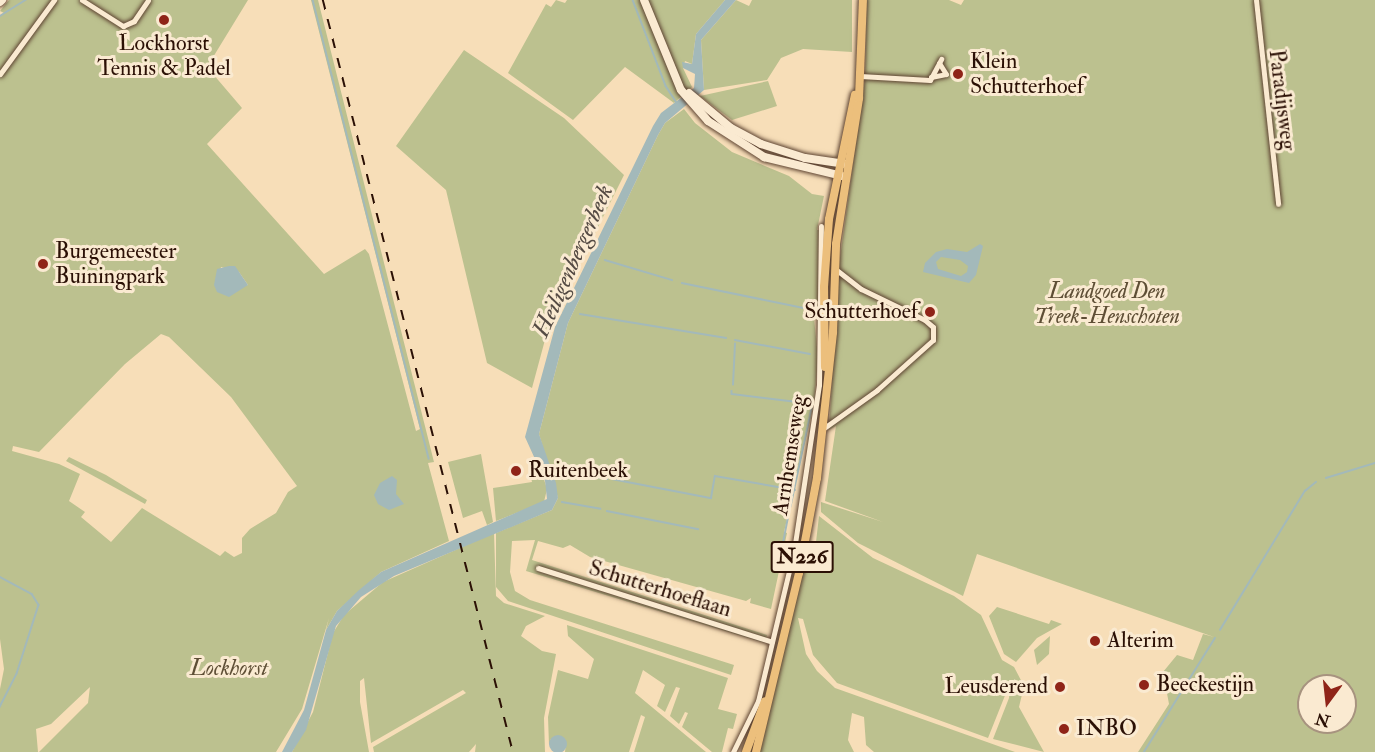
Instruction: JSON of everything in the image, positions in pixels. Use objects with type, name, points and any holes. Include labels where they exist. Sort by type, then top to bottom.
[{"type":"main road","points":[[644,0],[675,79],[729,138],[764,157],[846,177]]},
{"type":"main road","name":"Arnhemseweg","points":[[756,752],[810,517],[824,428],[834,268],[859,78],[863,0]]},
{"type":"main road","name":"Arnhemseweg","points":[[826,406],[824,287],[836,175],[859,78]]},
{"type":"main road","points":[[703,112],[784,153],[848,165]]},
{"type":"main road","name":"Arnhemseweg","points":[[746,752],[772,684]]},
{"type":"street","points":[[0,74],[54,0]]},
{"type":"street","points":[[82,0],[123,26],[134,21],[148,0]]},
{"type":"street","name":"Paradijsweg","points":[[1256,0],[1278,204]]},
{"type":"street","points":[[859,78],[930,80],[931,76],[940,61],[946,74],[931,76]]},
{"type":"street","name":"Arnhemseweg","points":[[733,752],[758,701],[793,556],[815,422],[821,226]]},
{"type":"street","name":"Arnhemseweg","points":[[824,428],[877,390],[933,340],[933,327],[925,320],[861,289],[834,268]]},
{"type":"street","name":"Schutterhoeflaan","points":[[538,568],[772,642]]},
{"type":"green space","name":"Lockhorst","points":[[9,0],[248,0],[207,67],[242,108],[207,144],[324,274],[365,249],[369,254],[416,431],[420,429],[311,0],[318,0],[434,462],[428,463],[449,541],[381,572],[337,611],[326,630],[329,618],[302,709],[276,752],[39,752],[88,703],[90,687],[51,724],[36,729],[38,752],[0,752],[0,689],[4,669],[0,639],[0,16],[4,13],[0,11]],"holes":[[[221,267],[239,272],[248,285],[217,292]],[[161,334],[169,337],[231,397],[297,486],[288,492],[276,513],[250,529],[242,538],[242,553],[234,557],[225,551],[220,556],[142,508],[111,542],[81,517],[85,512],[69,501],[80,474],[59,464],[12,451],[13,446],[39,452],[125,364]]]},
{"type":"green space","points":[[556,0],[565,3],[567,0],[725,0],[696,34],[692,64],[685,61],[683,68],[692,87],[674,103],[625,67],[573,120],[508,73],[546,4],[551,7]]},
{"type":"green space","points":[[736,0],[749,6],[752,0],[852,0],[852,52],[803,49],[781,58],[767,80],[704,90],[701,40]]},
{"type":"green space","name":"Landgoed Den Treek-Henschoten","points":[[867,0],[949,0],[961,5],[964,0],[1375,0],[1375,752],[1138,752],[1169,704],[1163,672],[1177,655],[1193,660],[1203,634],[1214,637],[977,554],[963,596],[858,543],[821,512],[821,502],[883,522],[825,501],[836,426],[829,430],[839,265],[865,79]]},
{"type":"green space","points":[[464,50],[564,118],[624,175],[549,325],[532,388],[487,363],[446,190],[396,146]]},
{"type":"green space","points":[[768,81],[777,106],[732,120],[700,96]]},
{"type":"green space","points":[[684,109],[695,123],[732,152],[789,176],[812,194],[824,196],[817,230],[824,230],[821,308],[813,308],[818,357],[814,403],[784,532],[787,533],[771,609],[750,603],[751,598],[746,601],[590,557],[570,545],[563,548],[538,541],[532,560],[767,635],[765,643],[526,571],[535,540],[512,541],[510,572],[515,591],[530,600],[734,665],[731,675],[508,601],[496,587],[496,533],[552,510],[558,498],[539,434],[568,323],[658,135],[665,123]]},
{"type":"green space","points":[[481,454],[493,522],[487,525],[482,511],[463,518],[448,462]]},
{"type":"green space","points":[[69,457],[106,475],[147,500],[145,504],[66,461]]},
{"type":"green space","points":[[541,470],[547,489],[544,502],[496,521],[493,488],[532,482],[530,473]]},
{"type":"green space","points":[[819,516],[873,558],[954,596],[981,615],[1002,660],[1014,667],[1024,686],[1019,707],[1044,752],[993,739],[1009,698],[1010,683],[988,738],[837,683],[813,655],[803,619],[798,618],[806,654],[817,671],[835,688],[1015,752],[874,752],[866,745],[864,717],[852,713],[848,740],[854,752],[759,752],[803,568],[812,542],[816,542]]},
{"type":"green space","points":[[494,533],[496,596],[504,603],[545,616],[526,626],[521,636],[542,651],[556,654],[544,718],[545,752],[475,752],[476,744],[469,752],[374,752],[373,747],[466,693],[463,690],[371,743],[364,678],[360,681],[360,702],[369,752],[292,752],[313,712],[333,633],[344,615],[383,582]]},
{"type":"green space","points":[[997,607],[1049,624],[1051,620],[1062,624],[1037,638],[1016,662],[1004,654],[989,616]]},
{"type":"green space","points":[[567,625],[728,678],[718,709],[737,714],[733,729],[728,728],[722,752],[712,752],[682,727],[688,713],[685,712],[679,724],[670,716],[680,688],[676,687],[665,712],[657,706],[665,685],[643,670],[635,693],[706,752],[634,752],[645,717],[641,715],[629,752],[565,752],[566,742],[551,739],[549,745],[548,717],[558,670],[588,679],[594,659],[568,636]]},
{"type":"green space","points":[[1050,636],[1049,654],[1037,665],[1034,650]]},
{"type":"shaded area","points":[[725,0],[736,0],[701,40],[704,90],[665,123],[568,323],[539,434],[556,483],[558,498],[552,510],[394,576],[361,597],[336,626],[306,730],[292,752],[282,752],[304,710],[326,630],[337,611],[381,572],[547,499],[545,481],[525,437],[555,327],[653,126],[661,113],[694,88],[695,74],[683,68],[682,62],[692,64],[696,34]]},
{"type":"shaded area","points":[[980,244],[983,246],[976,275],[969,283],[923,272],[925,263],[936,252],[947,249],[967,252]],"holes":[[[941,257],[960,260],[968,266],[967,272],[961,276],[938,269],[936,262]]]},
{"type":"shaded area","points":[[235,266],[248,285],[229,297],[217,292],[214,285],[217,269]]},
{"type":"shaded area","points":[[392,476],[397,480],[396,494],[404,504],[389,510],[378,504],[374,495],[380,483]]},
{"type":"shaded area","points":[[558,735],[564,738],[567,744],[564,750],[558,753],[552,750],[549,744],[552,738]]},
{"type":"waterway","points":[[0,16],[26,0]]},
{"type":"waterway","points":[[313,0],[429,459]]},
{"type":"waterway","points":[[633,0],[666,86],[677,103]]},
{"type":"waterway","points":[[605,260],[672,280]]},
{"type":"waterway","points":[[682,283],[814,310]]},
{"type":"waterway","points":[[580,314],[726,338]]},
{"type":"waterway","points":[[735,340],[810,354]]},
{"type":"waterway","points":[[733,385],[735,344]]},
{"type":"waterway","points":[[732,391],[732,394],[813,404],[791,507]]},
{"type":"waterway","points":[[1326,478],[1375,463]]},
{"type":"waterway","points":[[558,470],[607,479]]},
{"type":"waterway","points":[[612,479],[711,498],[715,476],[795,490]]},
{"type":"waterway","points":[[1220,630],[1305,491],[1316,482]]},
{"type":"waterway","points":[[562,502],[600,509]]},
{"type":"waterway","points":[[607,511],[698,529]]},
{"type":"waterway","points":[[783,543],[789,513]]},
{"type":"waterway","points":[[0,577],[32,594],[39,605],[17,674],[0,707]]},
{"type":"waterway","points":[[1144,752],[1215,638]]},
{"type":"railway","points":[[323,0],[513,752]]},
{"type":"place","name":"Lockhorst Tennis & Padel","points":[[164,20]]},
{"type":"place","name":"Klein Schutterhoef","points":[[958,74]]},
{"type":"place","name":"Burgemeester Buiningpark","points":[[43,264]]},
{"type":"place","name":"Schutterhoef","points":[[930,312]]},
{"type":"place","name":"Ruitenbeek","points":[[516,471]]},
{"type":"place","name":"Alterim","points":[[1095,641]]},
{"type":"place","name":"Beeckestijn","points":[[1144,685]]},
{"type":"place","name":"Leusderend","points":[[1060,687]]},
{"type":"place","name":"INBO","points":[[1064,729]]},
{"type":"water label","name":"Heiligenbergerbeek","points":[[573,261]]}]
